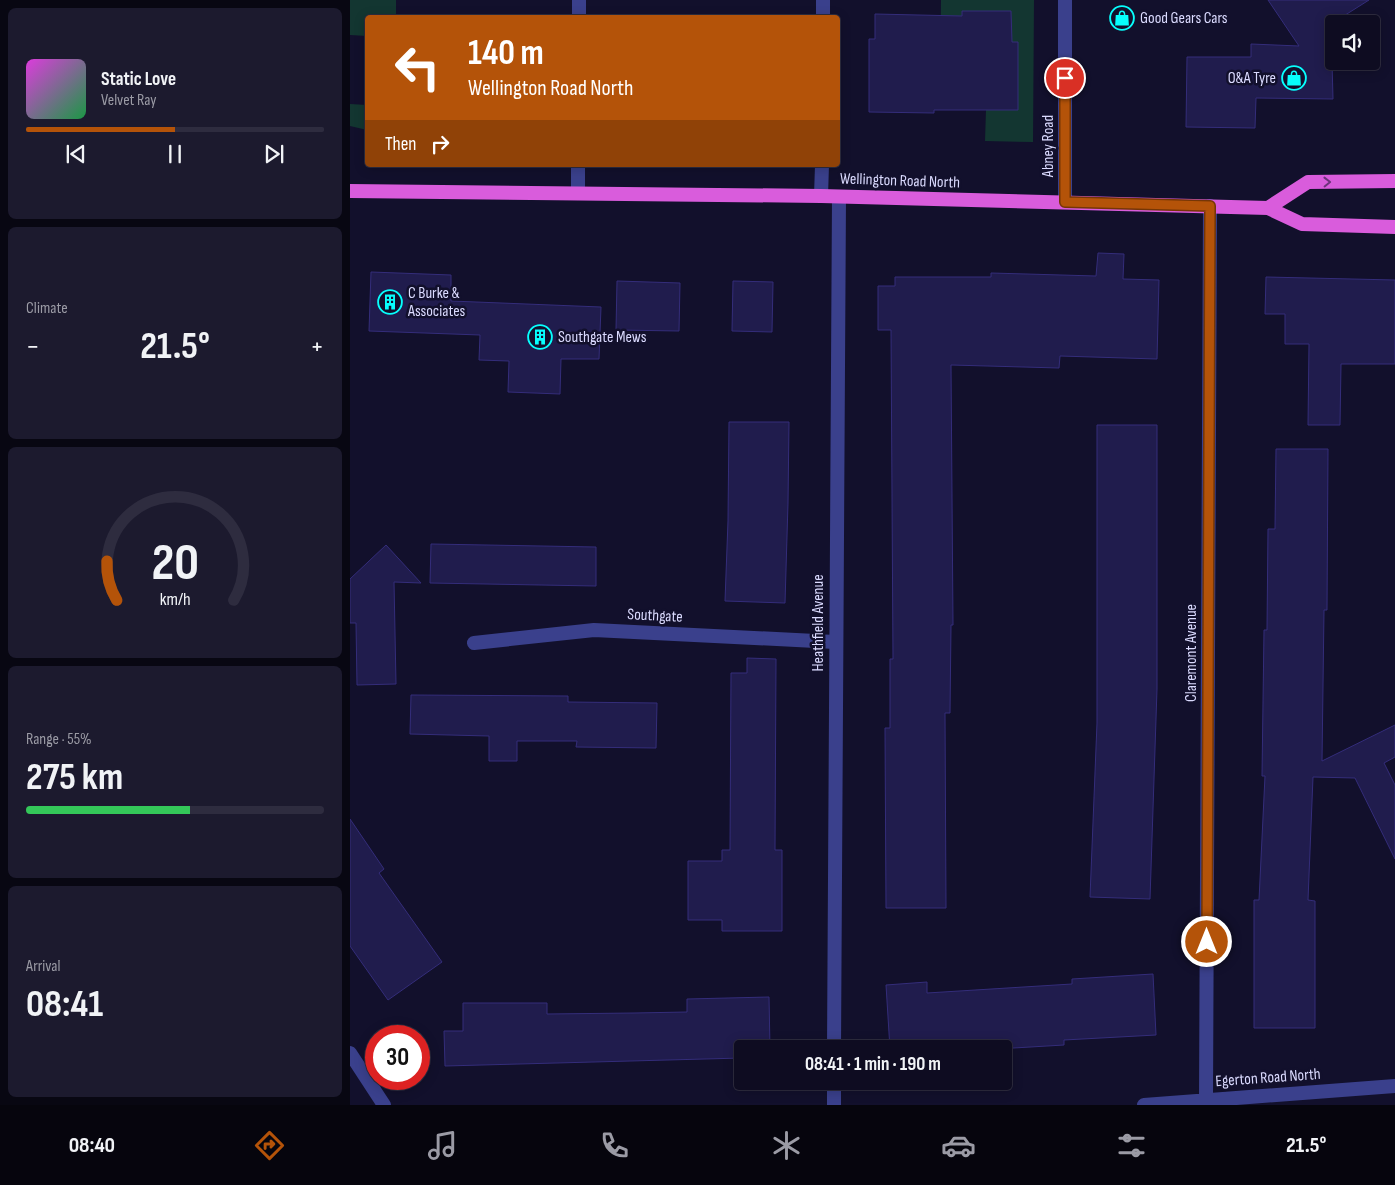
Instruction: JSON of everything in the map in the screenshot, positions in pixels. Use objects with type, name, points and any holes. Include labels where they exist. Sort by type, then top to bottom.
[{"type":"highway","points":[[1268,208],[1308,182],[1395,181]]},
{"type":"highway","name":"Wellington Road North","points":[[350,191],[821,196],[1210,206],[1268,208],[1302,224],[1395,227]]},
{"type":"street","points":[[579,0],[579,15]]},
{"type":"street","points":[[823,0],[823,15]]},
{"type":"street","name":"Abney Road","points":[[1065,0],[1065,202]]},
{"type":"street","points":[[578,167],[578,194]]},
{"type":"street","points":[[821,196],[822,167]]},
{"type":"street","name":"Heathfield Avenue","points":[[834,1040],[839,197]]},
{"type":"street","name":"Claremont Avenue","points":[[1206,1100],[1210,206]]},
{"type":"street","name":"Southgate","points":[[474,642],[594,630],[835,642]]},
{"type":"street","points":[[350,1053],[384,1105]]},
{"type":"street","name":"Egerton Road North","points":[[1144,1105],[1395,1086]]},
{"type":"street","points":[[834,1090],[834,1105]]},
{"type":"green space","points":[[350,0],[396,0],[396,15],[365,15],[365,36],[350,35]]},
{"type":"green space","points":[[941,0],[1034,0],[1033,142],[985,141],[986,110],[1018,109],[1018,42],[1011,42],[1011,11],[962,11],[961,41],[940,110]]},
{"type":"green space","points":[[350,104],[365,105],[365,130],[350,126]]},
{"type":"building","points":[[1268,0],[1369,0],[1345,15],[1325,15],[1325,70],[1332,70],[1333,99],[1256,98],[1255,128],[1186,127],[1187,57],[1251,57],[1251,44],[1299,46]]},
{"type":"building","points":[[962,11],[1011,11],[1012,42],[1018,42],[1018,110],[934,110],[934,113],[869,112],[869,39],[875,39],[875,14],[962,16]]},
{"type":"building","points":[[1098,253],[1124,254],[1123,279],[1159,280],[1157,359],[1060,356],[1059,368],[951,365],[953,625],[951,625],[950,713],[945,713],[946,908],[886,908],[885,728],[890,728],[890,659],[893,659],[891,330],[878,330],[878,286],[895,286],[895,277],[991,277],[991,273],[1096,276]]},
{"type":"building","points":[[371,272],[451,275],[451,301],[601,307],[599,359],[561,359],[560,394],[508,392],[509,361],[479,360],[480,335],[369,331]]},
{"type":"building","points":[[1266,277],[1395,280],[1395,364],[1341,364],[1340,425],[1308,425],[1309,344],[1285,344],[1285,314],[1265,314]]},
{"type":"building","points":[[617,281],[680,283],[679,331],[616,330]]},
{"type":"building","points":[[733,281],[773,282],[772,332],[732,331]]},
{"type":"building","points":[[729,422],[789,422],[785,603],[725,601]]},
{"type":"building","points":[[1097,425],[1157,425],[1157,689],[1150,899],[1090,897],[1097,723]]},
{"type":"building","points":[[1276,449],[1328,449],[1327,610],[1324,610],[1322,761],[1395,725],[1395,757],[1384,763],[1395,785],[1395,859],[1355,778],[1313,777],[1308,900],[1315,901],[1315,1028],[1254,1028],[1254,900],[1259,900],[1265,776],[1262,776],[1264,630],[1267,630],[1268,529],[1275,529]]},
{"type":"building","points":[[431,544],[596,547],[596,586],[430,583]]},
{"type":"building","points":[[386,545],[421,583],[394,582],[396,684],[357,685],[356,623],[350,623],[350,579]]},
{"type":"building","points":[[747,658],[776,659],[775,850],[782,850],[782,931],[722,931],[722,920],[688,920],[688,861],[722,861],[722,850],[730,850],[731,673],[747,673]]},
{"type":"building","points":[[411,695],[568,696],[568,702],[657,703],[656,748],[576,747],[577,741],[517,741],[517,761],[489,761],[489,736],[410,734]]},
{"type":"building","points":[[350,819],[384,869],[379,873],[442,962],[388,1000],[350,946]]},
{"type":"building","points":[[1153,974],[1156,1035],[1064,1040],[1064,1045],[1012,1048],[1012,1040],[889,1040],[886,985],[927,982],[927,993],[1072,984],[1072,979]]},
{"type":"building","points":[[769,997],[770,1040],[734,1040],[734,1058],[445,1066],[444,1031],[463,1031],[463,1003],[547,1003],[547,1014],[687,1012],[687,999]]},
{"type":"place","name":"Good Gears Cars","points":[[1122,18]]},
{"type":"place","name":"O&A Tyre","points":[[1294,78]]},
{"type":"place","name":"C Burke & Associates","points":[[390,302]]},
{"type":"place","name":"Southgate Mews","points":[[540,337]]},
{"type":"route","points":[[1065,78],[1065,202],[1210,206],[1207,942]]}]
